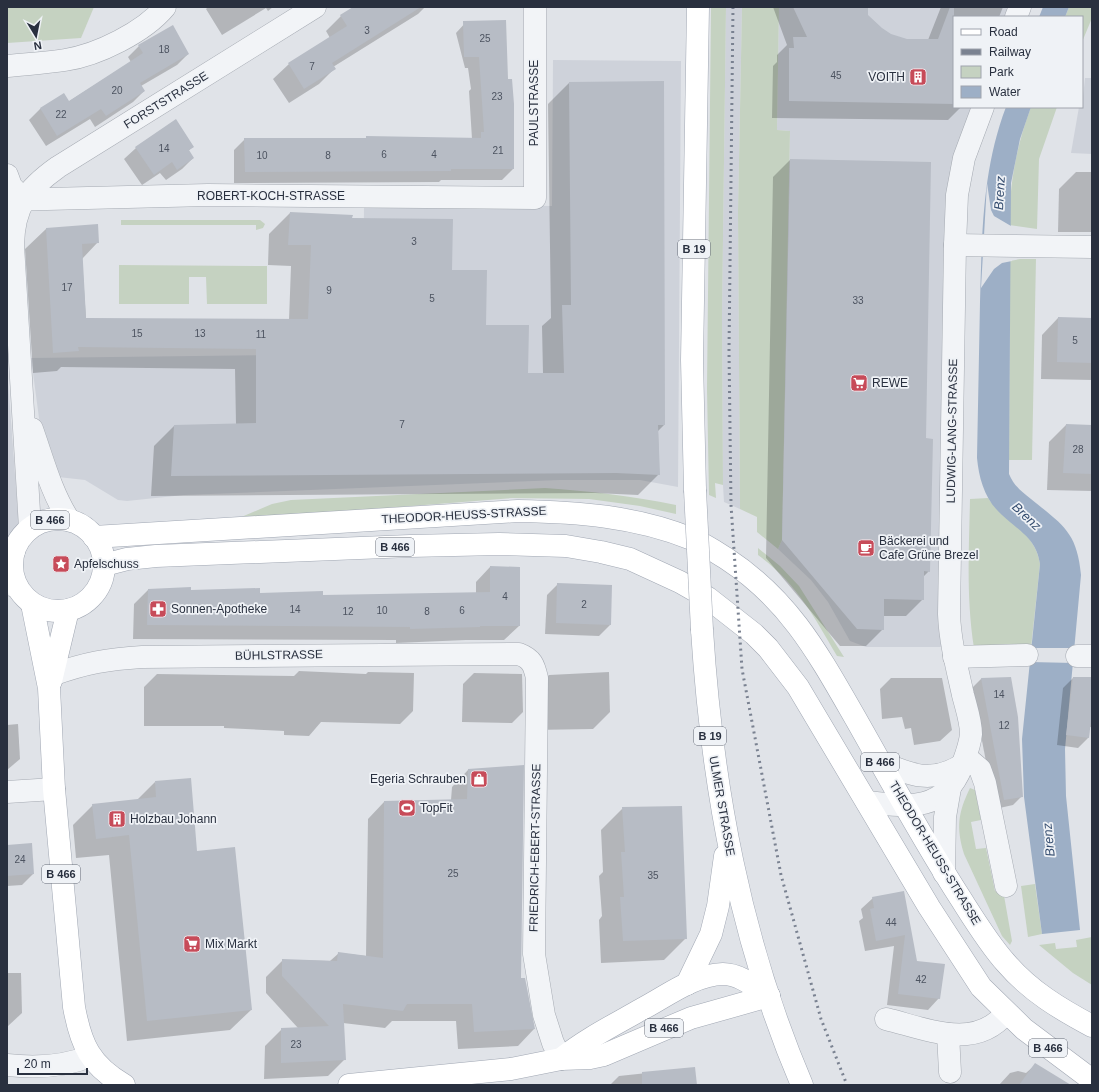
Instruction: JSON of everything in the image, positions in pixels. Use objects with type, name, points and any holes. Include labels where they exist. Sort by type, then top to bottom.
[{"type":"main road","name":"ULMER STRASSE","points":[[698,7],[692,360],[695,490],[702,630],[711,739],[728,841],[749,930],[769,996]]},
{"type":"main road","name":"THEODOR-HEUSS-STRASSE","points":[[94,537],[518,511],[556,511],[627,520],[659,527],[693,539],[741,568],[764,586],[785,608],[813,647],[906,805],[944,873],[990,944],[1006,964],[1025,983],[1047,1000],[1092,1026]]},
{"type":"main road","name":"B 466","points":[[55,519],[69,520],[83,526],[94,537],[102,550],[104,565],[102,581],[94,594],[83,604],[68,610],[56,612],[32,604],[12,585],[12,563],[10,552],[30,528],[42,522],[55,519]]},
{"type":"main road","name":"B 466","points":[[104,565],[127,559],[156,556],[499,544],[566,546],[601,552],[630,559],[680,582],[708,598],[754,634],[768,648],[798,686],[952,944],[981,987],[1006,1013],[1044,1046],[1092,1080]]},
{"type":"main road","name":"B 466","points":[[32,604],[51,682],[54,789],[74,1007],[82,1038],[90,1056],[98,1067],[124,1085]]},
{"type":"main road","name":"B 466","points":[[51,682],[68,610]]},
{"type":"main road","points":[[687,984],[711,934],[718,906],[728,841]]},
{"type":"main road","name":"B 466","points":[[561,1059],[592,1036],[687,984],[712,976],[723,974],[743,979],[769,996]]},
{"type":"main road","name":"B 466","points":[[349,1085],[511,1070],[561,1059],[590,1058],[604,1055],[691,1018],[769,996]]},
{"type":"main road","name":"B 19","points":[[769,996],[802,1085]]},
{"type":"street","points":[[7,66],[67,60],[113,44],[149,22],[165,7]]},
{"type":"street","name":"FORSTSTRASSE","points":[[15,200],[38,184],[58,167],[315,7]]},
{"type":"street","name":"PAULSTRASSE","points":[[534,7],[535,198]]},
{"type":"street","name":"LUDWIG-LANG-STRASSE","points":[[867,802],[919,805],[937,799],[950,788],[959,775],[970,741],[970,725],[950,634],[949,609],[954,245],[958,195],[963,162],[982,108]]},
{"type":"street","points":[[7,175],[15,200],[16,215],[13,245],[19,363],[24,404],[30,528]]},
{"type":"street","name":"ROBERT-KOCH-STRASSE","points":[[15,200],[237,195],[535,198]]},
{"type":"street","points":[[954,245],[1092,247]]},
{"type":"street","points":[[24,404],[52,488],[59,504],[69,520]]},
{"type":"street","name":"BÜHLSTRASSE","points":[[51,682],[82,664],[114,659],[142,657],[507,654]]},
{"type":"street","name":"FRIEDRICH-EBERT-STRASSE","points":[[507,654],[519,654],[528,657],[538,678],[534,954],[544,1015],[553,1043],[561,1059]]},
{"type":"street","points":[[954,657],[1027,655]]},
{"type":"street","points":[[880,762],[902,771],[920,776],[943,775],[964,761],[980,769],[985,783],[1006,886]]},
{"type":"street","name":"LUDWIG-LANG-STRASSE","points":[[944,873],[945,817],[950,788]]},
{"type":"street","points":[[7,792],[54,789]]},
{"type":"street","points":[[886,1019],[948,1034],[961,1035],[984,1031],[998,1023],[1006,1013]]},
{"type":"street","points":[[948,1034],[950,1072]]},
{"type":"street","points":[[7,1065],[40,1067],[66,1064],[90,1056]]},
{"type":"shaded area","points":[[726,7],[742,7],[738,211],[740,509],[724,502],[723,485],[722,316]]},
{"type":"shaded area","points":[[779,7],[1013,7],[1009,16],[953,16],[953,108],[975,108],[965,136],[945,647],[866,647],[850,641],[828,602],[811,580],[778,549],[782,540],[790,131],[777,130]]},
{"type":"shaded area","points":[[553,60],[681,61],[678,487],[640,480],[560,480],[184,495],[127,501],[118,500],[85,480],[58,477],[41,433],[31,358],[363,354],[364,203],[552,206]]},
{"type":"shaded area","points":[[1085,78],[1092,78],[1092,154],[1071,153],[1079,108],[1083,108]]},
{"type":"shaded area","points":[[7,368],[19,527],[14,538],[7,539]]},
{"type":"green space","points":[[7,7],[94,7],[81,38],[7,43]]},
{"type":"green space","points":[[711,7],[726,7],[722,316],[723,485],[715,483],[716,498],[709,495],[707,389]]},
{"type":"green space","points":[[742,7],[779,7],[777,130],[790,131],[782,540],[778,549],[757,532],[757,517],[740,509],[738,211]]},
{"type":"green space","points":[[1069,7],[1092,7],[1092,18],[1083,40],[1083,16],[1065,16]]},
{"type":"green space","points":[[1031,108],[1057,108],[1039,159],[1037,229],[1009,225],[1012,179],[1021,136]]},
{"type":"green space","points":[[121,220],[260,220],[265,224],[263,228],[256,230],[256,225],[121,225]]},
{"type":"green space","points":[[1020,259],[1036,259],[1032,460],[1009,460],[1010,261]]},
{"type":"green space","points":[[119,265],[267,266],[267,304],[207,304],[206,277],[189,277],[189,304],[119,304]]},
{"type":"green space","points":[[545,488],[610,494],[676,505],[676,514],[640,506],[589,499],[512,498],[336,512],[225,524],[272,504],[291,500]]},
{"type":"green space","points":[[988,498],[1003,515],[1026,535],[1037,553],[1040,564],[1031,648],[974,648],[971,629],[969,592],[970,499]]},
{"type":"green space","points":[[758,548],[780,566],[799,586],[844,657],[837,656],[803,601],[783,577],[758,555]]},
{"type":"green space","points":[[970,788],[975,790],[981,820],[971,822],[976,849],[986,848],[995,891],[1003,890],[1012,941],[1010,945],[1002,936],[964,854],[961,844],[959,828],[961,813]]},
{"type":"green space","points":[[1035,884],[1042,934],[1028,937],[1021,886]]},
{"type":"green space","points":[[1092,937],[1092,985],[1073,973],[1039,945],[1055,943],[1056,949],[1077,947],[1076,940]]},
{"type":"water","points":[[1043,7],[1069,7],[1065,16],[1039,16]]},
{"type":"water","name":"Brenz","points":[[1006,108],[1031,108],[1020,139],[1011,183],[1009,474],[1018,488],[1060,523],[1072,539],[1079,560],[1081,575],[1065,749],[1066,796],[1080,930],[1042,934],[1024,797],[1022,739],[1040,564],[1038,555],[1031,542],[991,503],[981,481],[977,458],[983,227],[988,179],[998,131]]},
{"type":"pier","points":[[987,183],[991,210],[994,216],[1011,226],[1012,261],[1002,263],[994,269],[981,288]]},
{"type":"pier","points":[[1031,648],[1076,648],[1074,663],[1030,662]]},
{"type":"building","points":[[353,7],[421,7],[332,63],[336,69],[304,89],[288,63],[347,26],[340,15]]},
{"type":"building","points":[[793,7],[868,7],[868,15],[891,34],[907,39],[938,39],[950,7],[954,7],[953,104],[789,101],[789,48],[794,48],[793,37],[807,37]]},
{"type":"building","points":[[506,20],[508,79],[512,79],[514,104],[514,169],[451,169],[451,171],[245,172],[244,138],[366,138],[366,136],[481,138],[481,132],[484,132],[479,57],[464,57],[463,21]]},
{"type":"building","points":[[173,25],[189,54],[140,83],[145,91],[106,116],[101,109],[57,136],[40,108],[64,93],[69,101],[143,53],[138,45]]},
{"type":"building","points":[[664,81],[665,425],[658,425],[660,475],[616,473],[171,476],[174,425],[256,423],[256,349],[78,347],[79,351],[53,353],[46,228],[98,224],[99,243],[82,244],[86,318],[308,319],[311,245],[288,245],[290,212],[353,215],[352,218],[453,219],[452,270],[487,270],[486,325],[529,325],[528,373],[564,373],[562,305],[571,305],[569,82]]},
{"type":"building","points":[[176,119],[194,147],[189,150],[194,158],[177,170],[172,162],[154,175],[135,147]]},
{"type":"building","points":[[790,159],[931,162],[926,438],[933,439],[930,572],[924,571],[924,600],[884,599],[884,630],[857,629],[782,540]]},
{"type":"building","points":[[1058,317],[1092,318],[1092,363],[1057,362]]},
{"type":"building","points":[[1066,424],[1092,425],[1092,474],[1063,473]]},
{"type":"building","points":[[490,566],[520,567],[520,626],[410,629],[410,627],[147,625],[148,589],[191,587],[191,590],[260,588],[260,593],[323,591],[323,595],[490,592]]},
{"type":"building","points":[[557,583],[612,585],[611,625],[556,623]]},
{"type":"building","points":[[1011,677],[1018,717],[1023,797],[1004,800],[981,678]]},
{"type":"building","points":[[1073,677],[1092,677],[1092,713],[1089,738],[1066,735]]},
{"type":"building","points":[[524,765],[521,978],[525,978],[535,1029],[474,1032],[472,1004],[407,1004],[403,1011],[343,1004],[346,1060],[281,1063],[281,1028],[329,1026],[282,976],[282,959],[337,961],[338,952],[383,958],[384,801],[467,799],[468,769]]},
{"type":"building","name":"Mix Markt","points":[[191,778],[197,851],[235,847],[252,1010],[147,1021],[129,835],[96,839],[92,804],[156,797],[155,781]]},
{"type":"building","points":[[682,806],[687,939],[623,941],[620,897],[624,897],[621,852],[625,852],[622,807]]},
{"type":"building","points":[[32,843],[34,874],[7,876],[7,845]]},
{"type":"building","points":[[904,891],[917,961],[945,964],[940,999],[898,994],[905,935],[876,941],[870,909],[874,908],[872,897]]},
{"type":"building","points":[[1035,1063],[1071,1085],[1019,1085]]},
{"type":"building","points":[[695,1067],[697,1085],[642,1085],[642,1072]]},
{"type":"railway","points":[[733,7],[729,351],[731,505],[742,669],[781,875],[821,1019],[847,1085]]},
{"type":"place","name":"VOITH","points":[[918,77]]},
{"type":"place","name":"REWE","points":[[859,383]]},
{"type":"place","name":"Bäckerei und Cafe Grüne Brezel","points":[[866,548]]},
{"type":"place","name":"Apfelschuss","points":[[61,564]]},
{"type":"place","name":"Sonnen-Apotheke","points":[[158,609]]},
{"type":"place","name":"Egeria Schrauben","points":[[479,779]]},
{"type":"place","name":"TopFit","points":[[407,808]]},
{"type":"place","name":"Holzbau Johann","points":[[117,819]]},
{"type":"place","name":"Mix Markt","points":[[192,944]]}]
